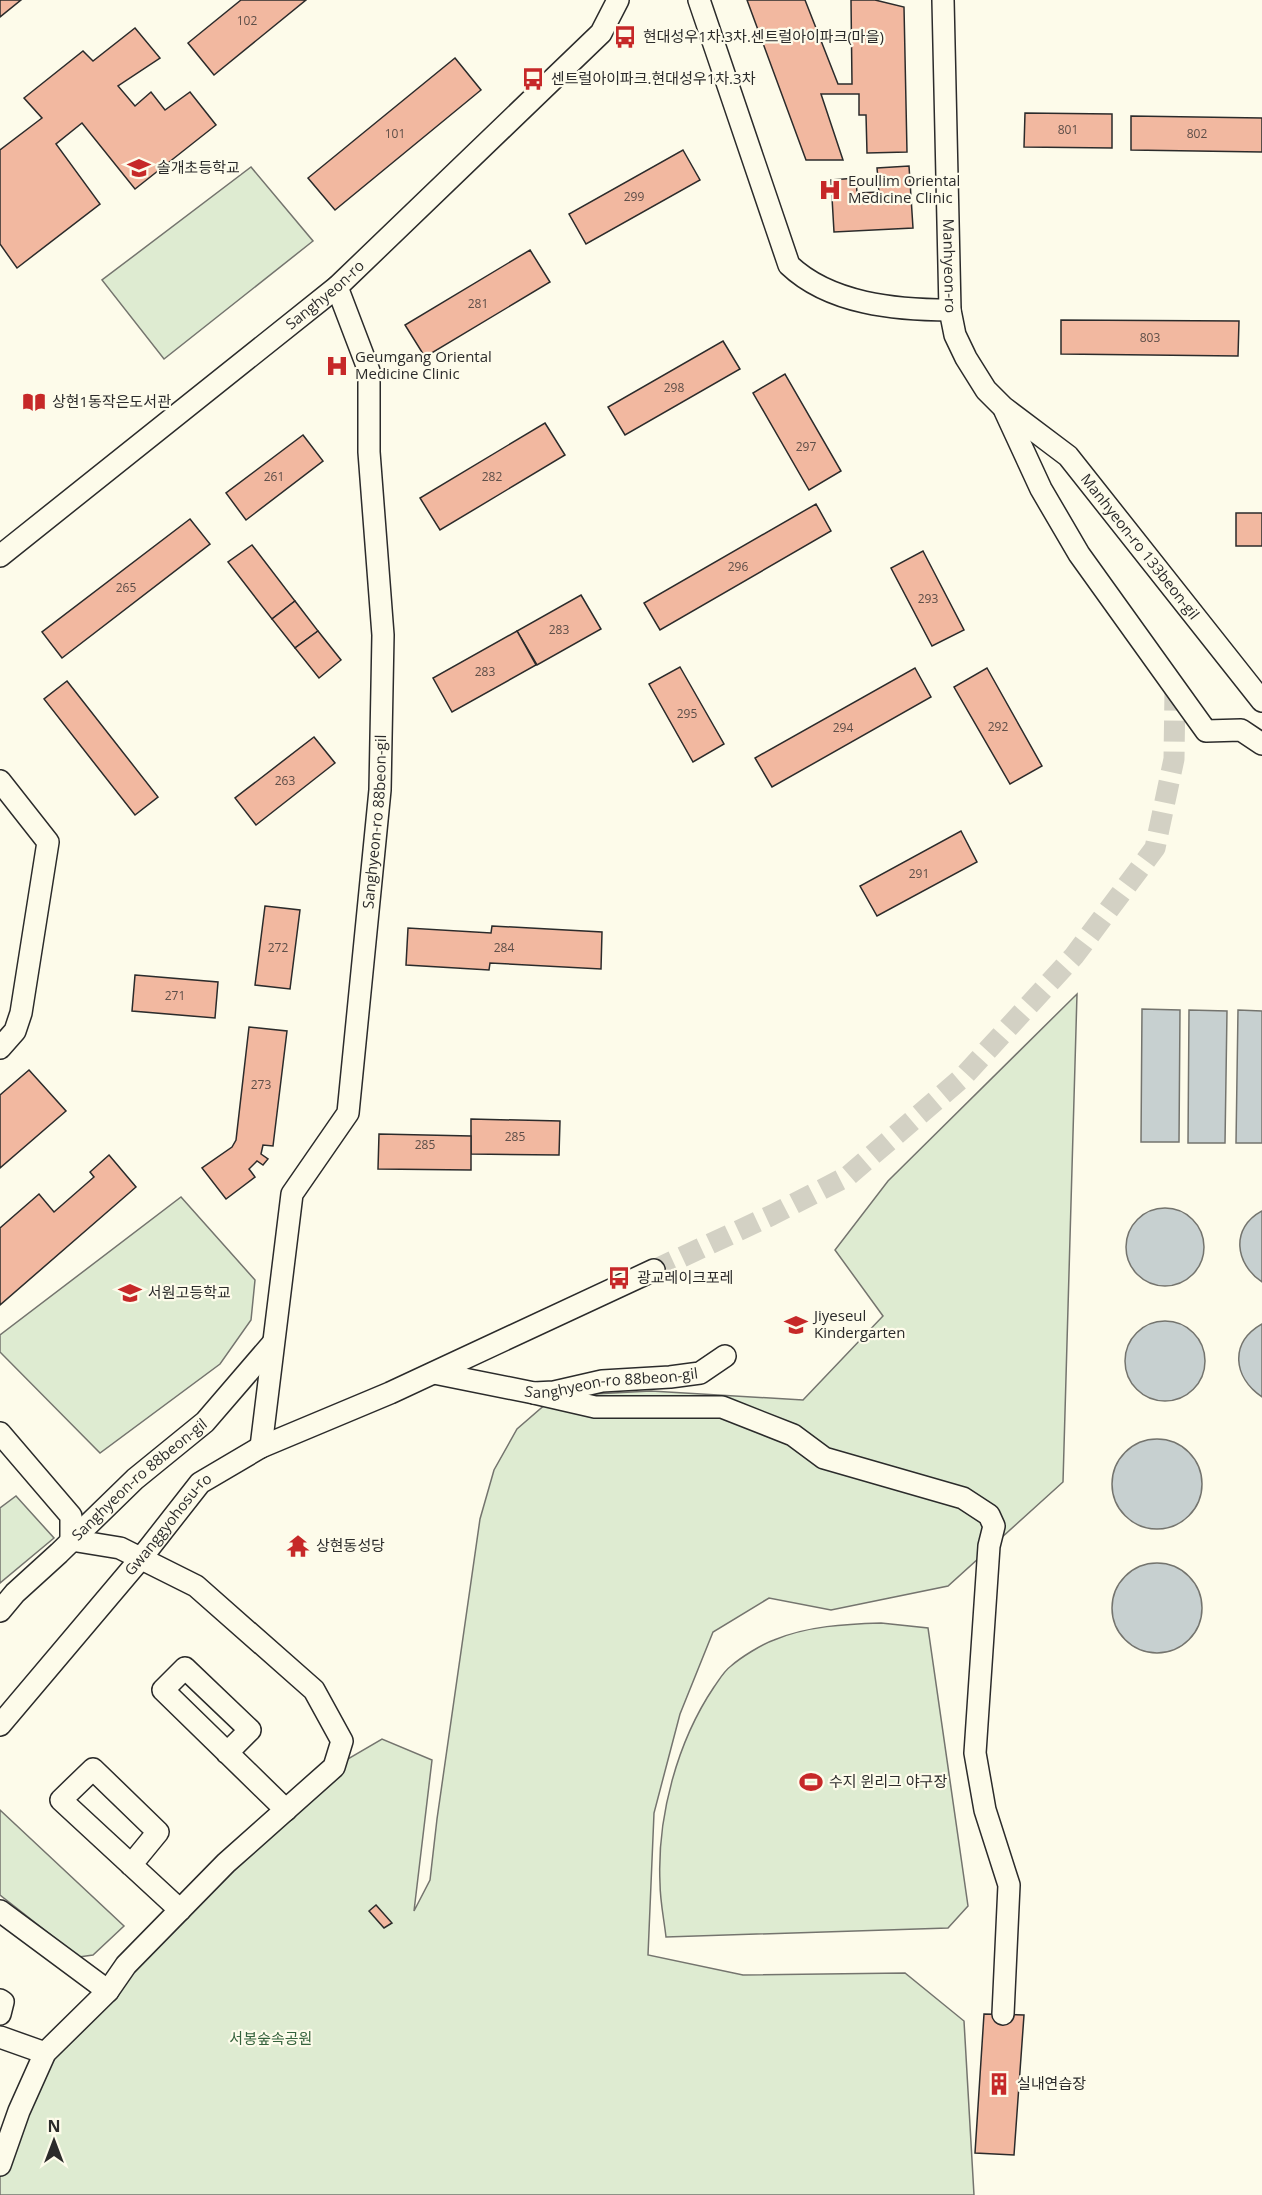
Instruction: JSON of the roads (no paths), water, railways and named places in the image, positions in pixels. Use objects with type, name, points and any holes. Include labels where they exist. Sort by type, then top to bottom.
[{"type":"street","name":"Sanghyeon-ro","points":[[0,556],[336,287],[601,33],[618,0]]},
{"type":"street","points":[[699,0],[789,266],[815,285],[836,294],[908,310],[950,310]]},
{"type":"street","name":"Manhyeon-ro","points":[[943,0],[950,310],[955,335],[966,358],[986,390],[1003,407]]},
{"type":"street","name":"Sanghyeon-ro 88beon-gil","points":[[261,1447],[292,1194],[348,1113],[380,790],[383,635],[369,452],[369,371],[336,287]]},
{"type":"street","points":[[1003,407],[1041,489],[1079,554],[1206,731],[1240,730],[1262,744]]},
{"type":"street","name":"Manhyeon-ro 133beon-gil","points":[[1003,407],[1068,456],[1262,701]]},
{"type":"street","points":[[0,781],[48,842],[21,1013],[15,1031],[0,1048]]},
{"type":"street","points":[[434,1373],[654,1270]]},
{"type":"street","name":"Sanghyeon-ro 88beon-gil","points":[[0,1611],[15,1593],[135,1479],[205,1422],[273,1343]]},
{"type":"street","name":"Sanghyeon-ro 88beon-gil","points":[[434,1373],[534,1393],[554,1392],[602,1381],[700,1373],[725,1356]]},
{"type":"street","name":"Gwanggyohosu-ro","points":[[0,1725],[142,1557],[200,1483],[261,1447],[434,1373]]},
{"type":"street","points":[[534,1393],[595,1407],[722,1407],[793,1435],[824,1458],[963,1498],[989,1515],[994,1526],[989,1546],[975,1753],[985,1809],[1009,1885],[1003,2014]]},
{"type":"street","points":[[0,1433],[71,1516],[71,1540],[120,1548],[196,1586],[314,1690],[342,1741],[334,1767],[226,1863],[126,1965],[108,1991],[45,2054],[19,2111],[0,2165]]},
{"type":"street","points":[[227,1753],[286,1810]]},
{"type":"street","points":[[130,1865],[158,1832],[93,1769],[61,1800],[130,1865],[180,1910]]},
{"type":"street","points":[[0,1911],[108,1991]]},
{"type":"street","points":[[0,2000],[3,2002],[0,2014]]},
{"type":"street","points":[[0,2037],[45,2054]]},
{"type":"tunnel","points":[[654,1270],[772,1215],[848,1176],[962,1078],[1074,956],[1155,848],[1174,759],[1175,690]]},
{"type":"place","name":"현대성우1차.3차.센트럴아이파크(마을)","points":[[625,37]]},
{"type":"place","name":"센트럴아이파크.현대성우1차.3차","points":[[533,79]]},
{"type":"place","name":"솔개초등학교","points":[[139,168]]},
{"type":"place","name":"Eoullim Oriental Medicine Clinic","points":[[830,190]]},
{"type":"place","name":"Geumgang Oriental Medicine Clinic","points":[[337,366]]},
{"type":"place","name":"상현1동작은도서관","points":[[34,402]]},
{"type":"place","name":"광교레이크포레","points":[[619,1278]]},
{"type":"place","name":"서원고등학교","points":[[130,1293]]},
{"type":"place","name":"Jiyeseul Kindergarten","points":[[796,1325]]},
{"type":"place","name":"상현동성당","points":[[298,1546]]},
{"type":"place","name":"수지 윈리그 야구장","points":[[811,1782]]},
{"type":"place","name":"실내연습장","points":[[999,2084]]},
{"type":"park label","name":"서봉숲속공원","points":[[271,2039]]}]
